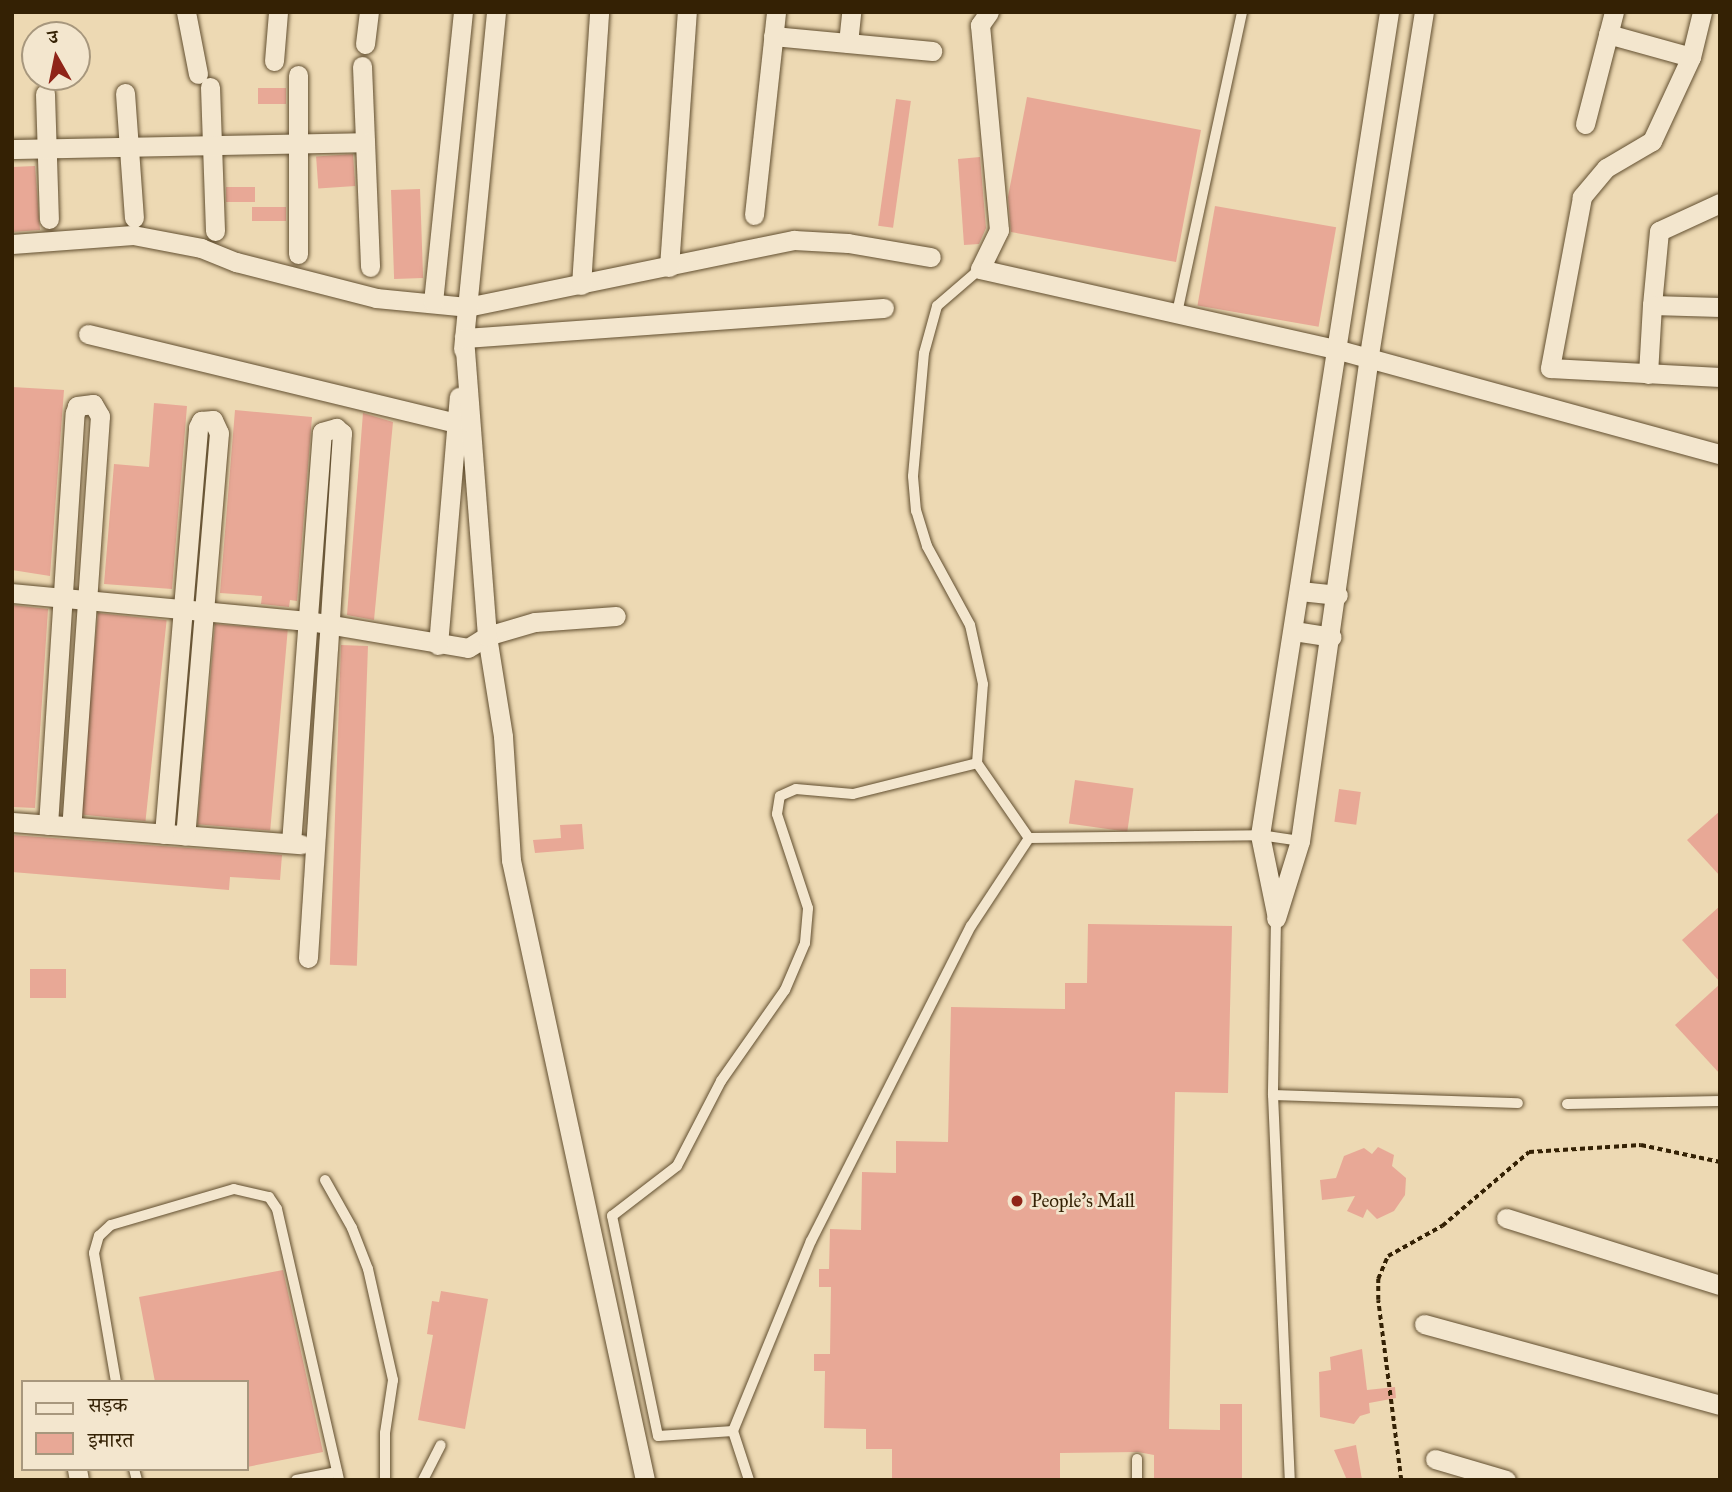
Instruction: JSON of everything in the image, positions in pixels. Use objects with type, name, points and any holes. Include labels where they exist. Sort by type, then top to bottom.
[{"type":"street","points":[[274,61],[278,12]]},
{"type":"street","points":[[365,44],[369,12]]},
{"type":"street","points":[[433,302],[463,12]]},
{"type":"street","points":[[438,645],[464,338],[496,12]]},
{"type":"street","points":[[581,285],[599,12]]},
{"type":"street","points":[[669,267],[687,12]]},
{"type":"street","points":[[754,215],[776,12]]},
{"type":"street","points":[[848,43],[851,12]]},
{"type":"street","points":[[989,12],[979,25],[999,229],[980,269],[1339,351],[1720,454]]},
{"type":"street","points":[[1276,918],[1260,835],[1339,351],[1389,12]]},
{"type":"street","points":[[1276,918],[1300,841],[1338,595],[1368,361],[1424,12]]},
{"type":"street","points":[[1585,124],[1614,12]]},
{"type":"street","points":[[1702,12],[1690,57],[1652,141],[1606,168],[1582,197],[1550,368],[1720,377]]},
{"type":"street","points":[[189,18],[204,80],[212,145],[215,231]]},
{"type":"street","points":[[1608,34],[1690,57]]},
{"type":"street","points":[[773,36],[933,51]]},
{"type":"street","points":[[362,66],[370,267]]},
{"type":"street","points":[[298,75],[298,254]]},
{"type":"street","points":[[125,93],[134,218]]},
{"type":"street","points":[[45,94],[49,219]]},
{"type":"street","points":[[12,149],[365,142]]},
{"type":"street","points":[[1648,374],[1659,231],[1720,203]]},
{"type":"street","points":[[12,244],[133,235],[201,247],[236,262],[376,298],[467,307],[794,240],[848,243],[931,257]]},
{"type":"street","points":[[1652,305],[1720,307]]},
{"type":"street","points":[[464,338],[884,308]]},
{"type":"street","points":[[88,334],[457,422]]},
{"type":"street","points":[[464,338],[487,636],[503,736],[511,860],[645,1480]]},
{"type":"street","points":[[48,825],[75,413],[77,406],[93,404],[100,416],[71,826]]},
{"type":"street","points":[[164,834],[198,428],[207,420],[219,425],[219,433],[185,836]]},
{"type":"street","points":[[291,843],[322,432],[336,428],[342,433],[318,845],[308,958]]},
{"type":"street","points":[[1300,591],[1338,595]]},
{"type":"street","points":[[12,593],[309,621],[468,648],[487,636],[535,622],[616,616]]},
{"type":"street","points":[[1294,631],[1332,637]]},
{"type":"street","points":[[12,822],[318,845]]},
{"type":"street","points":[[1506,1218],[1720,1285]]},
{"type":"street","points":[[1424,1324],[1720,1405]]},
{"type":"street","points":[[1435,1459],[1506,1480]]},
{"type":"lane","points":[[1177,313],[1242,12]]},
{"type":"lane","points":[[980,269],[937,306],[923,353],[913,476],[916,511],[927,546],[973,636],[983,684],[977,763],[1029,838]]},
{"type":"lane","points":[[733,1431],[658,1436],[611,1216],[677,1166],[721,1081],[785,990],[805,943],[808,908],[777,814],[780,796],[796,789],[853,794],[977,763]]},
{"type":"lane","points":[[1029,838],[1260,835],[1300,841]]},
{"type":"lane","points":[[750,1480],[733,1431],[811,1241],[971,926],[1029,838]]},
{"type":"lane","points":[[1276,918],[1273,1095],[1290,1480]]},
{"type":"lane","points":[[1273,1095],[1518,1103]]},
{"type":"lane","points":[[1567,1104],[1720,1101]]},
{"type":"lane","points":[[325,1180],[352,1228],[368,1269],[393,1380],[385,1433],[385,1480]]},
{"type":"lane","points":[[116,1380],[94,1253],[99,1236],[111,1224],[234,1189],[253,1190],[269,1197],[277,1209],[338,1476],[296,1480]]},
{"type":"lane","points":[[423,1480],[441,1445]]},
{"type":"lane","points":[[1137,1459],[1137,1480]]},
{"type":"path","points":[[1401,1480],[1378,1300],[1378,1279],[1388,1256],[1442,1226],[1529,1152],[1641,1144],[1720,1162]]},
{"type":"building","points":[[258,88],[286,88],[286,104],[258,104]]},
{"type":"building","points":[[1027,97],[1201,130],[1176,262],[1011,232],[1008,197]]},
{"type":"building","points":[[896,99],[911,101],[893,228],[878,226]]},
{"type":"building","points":[[353,154],[355,186],[318,189],[316,157]]},
{"type":"building","points":[[980,157],[986,228],[979,244],[964,245],[958,159]]},
{"type":"building","points":[[35,166],[40,230],[12,232],[12,167]]},
{"type":"building","points":[[226,187],[255,187],[255,202],[226,202]]},
{"type":"building","points":[[420,189],[423,278],[394,279],[391,190]]},
{"type":"building","points":[[1215,206],[1336,227],[1319,327],[1197,305]]},
{"type":"building","points":[[252,207],[286,207],[286,221],[252,221]]},
{"type":"building","points":[[12,387],[64,390],[50,576],[12,570]]},
{"type":"building","points":[[154,403],[187,406],[172,589],[104,584],[114,464],[149,467]]},
{"type":"building","points":[[235,410],[312,417],[297,601],[290,600],[289,607],[261,604],[262,596],[220,593]]},
{"type":"building","points":[[363,413],[393,422],[374,620],[347,615]]},
{"type":"building","points":[[12,605],[48,609],[35,808],[12,807]]},
{"type":"building","points":[[98,613],[167,620],[146,821],[77,814]]},
{"type":"building","points":[[215,624],[288,630],[270,831],[197,824]]},
{"type":"building","points":[[341,645],[368,646],[357,966],[330,965]]},
{"type":"building","points":[[1075,780],[1133,788],[1127,832],[1069,824]]},
{"type":"building","points":[[1339,789],[1361,792],[1356,825],[1334,822]]},
{"type":"building","points":[[1720,811],[1720,876],[1687,840]]},
{"type":"building","points":[[582,824],[584,849],[535,853],[533,840],[561,838],[560,825]]},
{"type":"building","points":[[12,835],[282,855],[280,880],[230,877],[229,890],[12,872]]},
{"type":"building","points":[[1720,906],[1720,982],[1682,940]]},
{"type":"building","name":"People's Mall","points":[[1088,924],[1232,926],[1228,1093],[1175,1092],[1169,1429],[1220,1430],[1220,1404],[1242,1404],[1242,1480],[1154,1480],[1154,1455],[1138,1452],[1060,1453],[1060,1480],[892,1480],[892,1449],[866,1449],[866,1429],[824,1428],[825,1371],[814,1371],[814,1354],[830,1354],[831,1287],[819,1287],[819,1269],[829,1269],[830,1229],[861,1230],[862,1172],[896,1173],[896,1141],[948,1142],[951,1007],[1065,1009],[1065,983],[1087,983]]},
{"type":"building","points":[[30,969],[66,969],[66,998],[30,998]]},
{"type":"building","points":[[1720,984],[1720,1074],[1675,1025]]},
{"type":"building","points":[[1378,1147],[1394,1155],[1392,1166],[1406,1178],[1405,1195],[1394,1211],[1377,1219],[1367,1209],[1363,1218],[1347,1211],[1355,1196],[1322,1200],[1320,1180],[1336,1178],[1344,1156],[1364,1148],[1372,1154]]},
{"type":"building","points":[[283,1270],[323,1452],[248,1467],[248,1380],[155,1380],[139,1297]]},
{"type":"building","points":[[441,1291],[488,1299],[465,1429],[418,1420],[433,1335],[427,1334],[432,1301],[439,1302]]},
{"type":"building","points":[[1362,1349],[1367,1390],[1395,1387],[1396,1398],[1369,1403],[1370,1413],[1360,1416],[1354,1424],[1320,1417],[1319,1372],[1331,1370],[1330,1357]]},
{"type":"building","points":[[1356,1445],[1362,1480],[1347,1480],[1334,1450]]},
{"type":"place","name":"People's Mall","points":[[1017,1201]]}]
